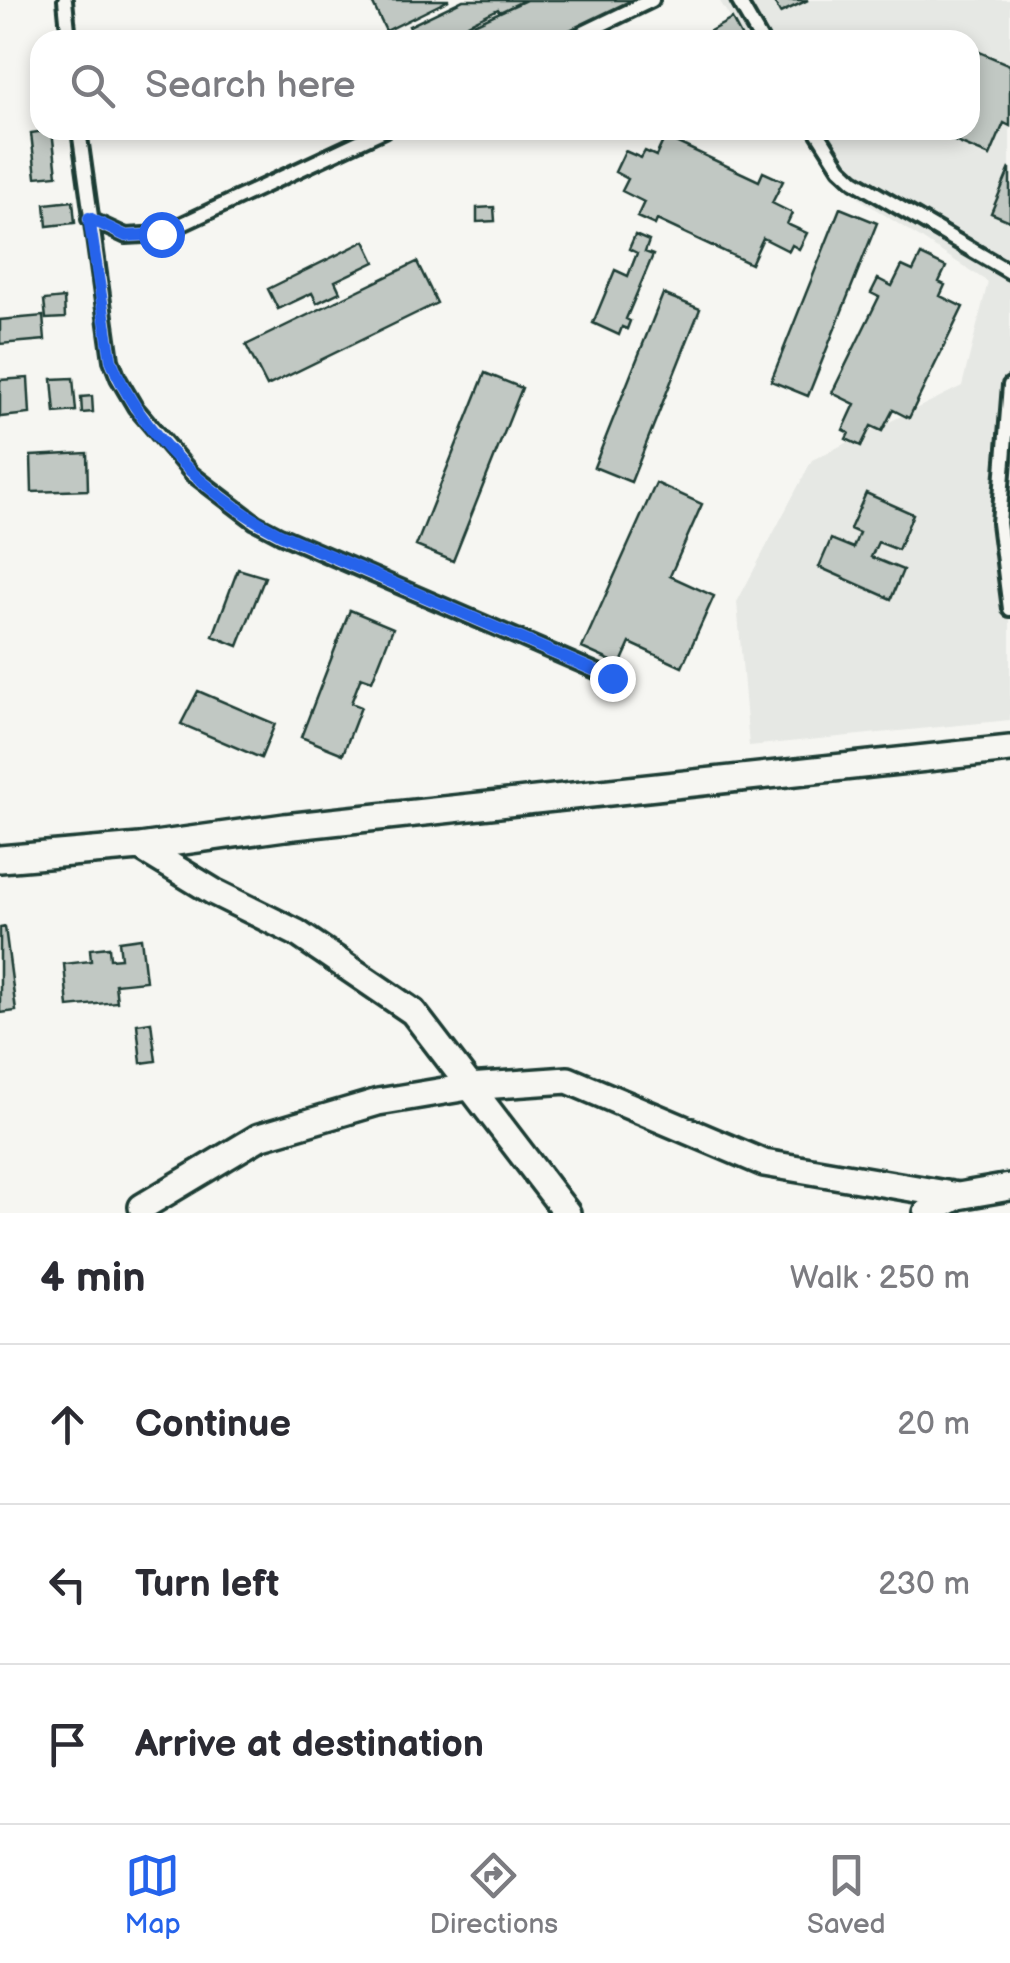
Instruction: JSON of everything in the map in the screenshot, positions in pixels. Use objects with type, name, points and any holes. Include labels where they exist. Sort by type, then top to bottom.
[{"type":"street","points":[[0,859],[140,847],[285,827],[1010,749]]},
{"type":"street","points":[[140,847],[214,892],[297,933],[413,1012],[567,1213]]},
{"type":"street","points":[[142,1207],[260,1137],[378,1102],[468,1087],[568,1080],[764,1163],[958,1196],[1010,1188]]},
{"type":"street","points":[[927,1213],[958,1196]]},
{"type":"lane","points":[[64,0],[68,30]]},
{"type":"lane","points":[[590,30],[652,0]]},
{"type":"lane","points":[[738,0],[756,30]]},
{"type":"lane","points":[[80,140],[111,360],[135,407],[192,474],[255,522],[612,678]]},
{"type":"lane","points":[[89,218],[126,236],[161,234],[363,140]]},
{"type":"lane","points":[[822,140],[840,168],[854,181],[1010,272]]},
{"type":"lane","points":[[1010,385],[1005,524],[1010,609]]},
{"type":"shaded area","points":[[719,0],[1010,0],[1010,720],[749,746],[737,602],[812,460],[962,386],[988,282],[860,199],[814,140],[980,140],[980,30],[738,30]]},
{"type":"building","points":[[371,0],[449,0],[388,30]]},
{"type":"building","points":[[463,0],[525,0],[455,30],[411,30],[409,26]]},
{"type":"building","points":[[526,0],[639,0],[574,30],[461,30]]},
{"type":"building","points":[[773,0],[808,0],[780,13]]},
{"type":"building","points":[[732,19],[738,30],[712,30]]},
{"type":"building","points":[[980,52],[1010,65],[1010,126],[1004,123],[990,156],[952,140],[980,140]]},
{"type":"building","points":[[32,140],[53,140],[57,175],[36,177]]},
{"type":"building","points":[[664,140],[671,140],[759,181],[763,172],[783,181],[772,203],[792,213],[787,224],[807,233],[799,249],[792,245],[789,251],[763,238],[751,264],[657,220],[655,225],[637,217],[644,202],[622,191],[628,179],[615,172],[625,151],[641,158],[645,151],[656,156]]},
{"type":"building","points":[[1010,168],[1010,221],[991,213]]},
{"type":"building","points":[[73,201],[75,223],[47,226],[45,204]]},
{"type":"building","points":[[494,207],[495,221],[477,222],[477,208]]},
{"type":"building","points":[[840,208],[877,223],[808,396],[771,381]]},
{"type":"building","points":[[635,235],[649,241],[645,252],[653,255],[626,319],[630,321],[627,329],[622,327],[619,335],[593,323],[615,270],[628,276],[637,253],[629,249]]},
{"type":"building","points":[[365,241],[375,262],[335,281],[340,292],[317,303],[312,293],[278,309],[268,289]]},
{"type":"building","points":[[921,255],[946,267],[939,282],[945,285],[940,296],[963,307],[909,418],[893,410],[882,431],[871,426],[861,446],[846,439],[849,433],[843,430],[855,404],[832,393],[879,297],[871,293],[878,279],[892,286],[902,266],[913,271]]},
{"type":"building","points":[[417,262],[437,303],[267,386],[246,345]]},
{"type":"building","points":[[663,294],[700,309],[631,482],[594,467]]},
{"type":"building","points":[[64,298],[65,318],[46,319],[44,300]]},
{"type":"building","points":[[43,316],[45,340],[0,344],[0,320]]},
{"type":"building","points":[[485,373],[522,388],[453,561],[416,546]]},
{"type":"building","points":[[28,378],[30,414],[0,417],[0,380]]},
{"type":"building","points":[[73,378],[76,411],[55,413],[52,379]]},
{"type":"building","points":[[92,396],[93,412],[82,413],[81,397]]},
{"type":"building","points":[[87,453],[88,490],[32,492],[31,456]]},
{"type":"building","points":[[656,483],[702,504],[670,576],[714,596],[682,667],[630,643],[620,665],[582,648]]},
{"type":"building","points":[[866,493],[913,514],[898,550],[878,542],[871,557],[903,570],[891,599],[819,567],[831,539],[853,548],[859,533],[850,529]]},
{"type":"building","points":[[238,569],[265,577],[238,646],[213,636]]},
{"type":"building","points":[[350,610],[393,628],[372,681],[361,677],[351,703],[361,707],[343,754],[301,737]]},
{"type":"building","points":[[198,691],[275,724],[261,758],[181,724]]},
{"type":"building","points":[[5,927],[16,1011],[0,1013],[0,928]]},
{"type":"building","points":[[141,938],[146,981],[115,984],[117,1002],[68,1007],[64,964],[91,961],[90,949],[109,947],[110,959],[121,958],[119,941]]},
{"type":"building","points":[[151,1022],[156,1061],[141,1063],[137,1024]]},
{"type":"route","points":[[161,234],[126,236],[89,218],[111,360],[118,378],[135,407],[192,474],[255,522],[612,678]]}]
